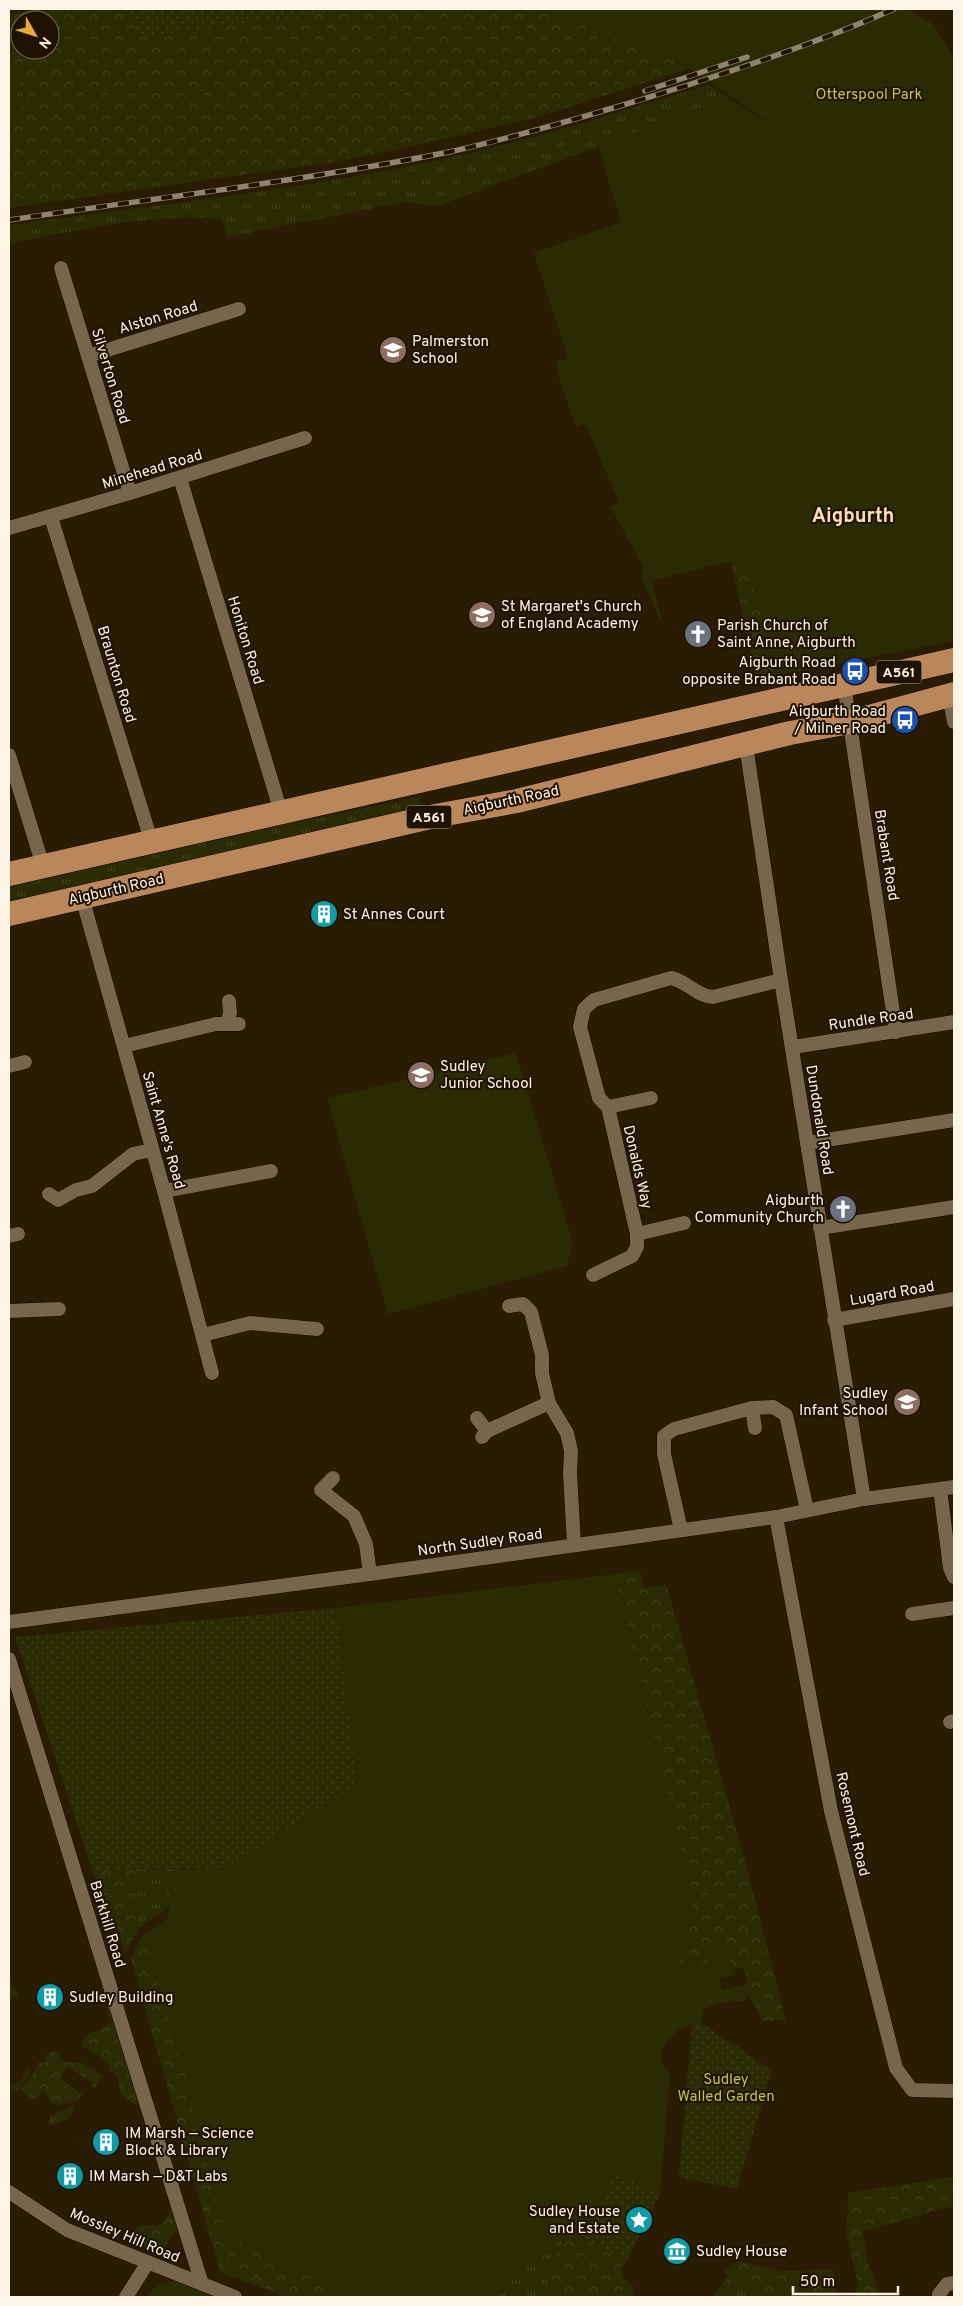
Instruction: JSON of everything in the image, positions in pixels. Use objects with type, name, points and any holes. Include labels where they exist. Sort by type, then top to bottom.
[{"type":"highway","name":"A561","points":[[9,874],[151,840],[778,701],[844,684],[954,660]]},
{"type":"highway","name":"Aigburth Road","points":[[9,914],[435,816],[516,801],[790,733],[850,722],[952,695]]},
{"type":"street","name":"Silverton Road","points":[[61,268],[130,493]]},
{"type":"street","name":"Alston Road","points":[[88,356],[239,309]]},
{"type":"street","name":"Minehead Road","points":[[9,528],[180,478],[305,438]]},
{"type":"street","name":"Honiton Road","points":[[180,478],[281,812]]},
{"type":"street","name":"Braunton Road","points":[[51,517],[151,840]]},
{"type":"street","name":"Brabant Road","points":[[844,684],[896,1032]]},
{"type":"street","points":[[952,695],[954,722]]},
{"type":"street","name":"Dundonald Road","points":[[746,745],[834,1320],[864,1499]]},
{"type":"street","points":[[9,755],[43,866]]},
{"type":"street","name":"Saint Anne's Road","points":[[82,897],[151,1150],[164,1191],[212,1373]]},
{"type":"street","name":"Donalds Way","points":[[593,1275],[632,1256],[637,1246],[637,1234],[608,1107],[599,1098],[580,1027],[584,1009],[594,1000],[671,978],[679,980],[705,996],[713,997],[781,980]]},
{"type":"street","points":[[124,1046],[216,1024],[233,1024],[229,1002]]},
{"type":"street","name":"Rundle Road","points":[[793,1048],[954,1022]]},
{"type":"street","points":[[9,1066],[25,1062]]},
{"type":"street","name":"Donalds Way","points":[[608,1107],[651,1098]]},
{"type":"street","points":[[807,1142],[954,1120]]},
{"type":"street","points":[[49,1194],[58,1200],[76,1190],[92,1186],[133,1154],[151,1150]]},
{"type":"street","points":[[164,1191],[271,1172]]},
{"type":"street","points":[[820,1228],[954,1207]]},
{"type":"street","name":"Donalds Way","points":[[637,1234],[684,1223]]},
{"type":"street","name":"Lugard Road","points":[[834,1320],[954,1299]]},
{"type":"street","points":[[509,1306],[523,1304],[531,1312],[542,1355],[542,1373],[549,1403],[567,1433],[571,1451],[570,1473],[574,1544]]},
{"type":"street","points":[[9,1311],[59,1310]]},
{"type":"street","points":[[203,1335],[250,1323],[318,1329]]},
{"type":"street","points":[[477,1418],[485,1434],[549,1403]]},
{"type":"street","points":[[681,1530],[664,1454],[664,1436],[674,1428],[752,1408],[774,1407],[786,1415],[808,1510]]},
{"type":"street","points":[[752,1408],[755,1428]]},
{"type":"street","points":[[333,1478],[321,1490],[354,1516],[366,1544],[370,1574]]},
{"type":"street","name":"North Sudley Road","points":[[9,1622],[776,1517],[864,1499],[954,1487]]},
{"type":"street","points":[[940,1489],[950,1568],[954,1577]]},
{"type":"street","name":"Rosemont Road","points":[[776,1517],[831,1811],[896,2068],[912,2090],[954,2091]]},
{"type":"street","points":[[912,1614],[954,1608]]},
{"type":"street","name":"Barkhill Road","points":[[9,1659],[202,2284]]},
{"type":"street","name":"Mossley Hill Road","points":[[9,2192],[67,2230],[147,2264],[235,2297]]},
{"type":"street","points":[[126,2297],[147,2264]]},
{"type":"street","points":[[939,2297],[938,2294],[947,2284],[954,2283]]},
{"type":"green space","name":"Otterspool Park","points":[[25,9],[129,9],[138,37],[342,11],[342,9],[907,9],[934,25],[954,60],[798,142],[690,68],[535,118],[404,148],[333,162],[9,208],[9,135],[24,98],[14,60],[60,60],[60,10]]},
{"type":"green space","points":[[129,9],[342,9],[342,11],[138,37]]},
{"type":"green space","name":"Otterspool Park","points":[[547,9],[907,9],[934,25],[954,60],[954,641],[775,676],[748,557],[652,581],[664,628],[641,578],[643,567],[611,507],[619,502],[585,423],[576,427],[558,375],[556,362],[568,358],[534,253],[621,222],[598,146],[728,98],[782,131],[690,68]]},
{"type":"green space","points":[[10,14],[10,45],[9,41]]},
{"type":"green space","points":[[9,42],[10,60],[14,60],[24,98],[9,135]]},
{"type":"green space","points":[[708,85],[728,98],[438,206],[405,202],[228,237],[221,219],[168,218],[115,224],[9,244],[9,225],[285,188],[450,158],[612,115]]},
{"type":"green space","points":[[748,557],[775,676],[756,679],[731,561]]},
{"type":"green space","points":[[419,797],[425,815],[9,909],[9,887],[273,827]]},
{"type":"green space","points":[[516,1053],[573,1243],[567,1266],[388,1314],[327,1098]]},
{"type":"green space","points":[[640,1571],[644,1589],[666,1584],[744,1857],[786,2020],[762,2021],[749,1998],[735,1990],[735,1987],[748,1984],[744,1967],[734,1969],[725,1954],[728,1945],[712,1959],[700,1965],[693,1966],[680,1962],[693,1901],[615,1574]]},
{"type":"green space","points":[[615,1574],[693,1901],[680,1962],[687,1962],[688,1965],[696,1966],[709,1961],[713,1943],[728,1945],[725,1954],[737,1974],[719,1979],[722,1990],[735,1987],[735,1990],[744,1992],[747,1996],[745,2001],[720,2003],[704,2009],[701,2023],[686,2026],[676,2031],[661,2052],[663,2066],[670,2073],[660,2194],[616,2172],[582,2239],[569,2233],[557,2236],[530,2260],[499,2297],[358,2297],[256,2253],[225,2233],[177,2044],[143,1935],[168,1919],[171,1877],[175,1869],[227,1868],[357,1784],[336,1608]]},
{"type":"green space","points":[[336,1608],[357,1784],[227,1868],[92,1869],[15,1637]]},
{"type":"green space","points":[[92,1869],[136,1869],[138,1929],[125,1953]]},
{"type":"green space","points":[[136,1869],[175,1869],[171,1877],[168,1908],[138,1929]]},
{"type":"green space","points":[[143,1935],[177,2044],[339,2289],[358,2297],[287,2297],[220,2272],[131,1958]]},
{"type":"green space","points":[[9,1978],[18,1995],[16,1998],[9,2000]]},
{"type":"green space","points":[[108,2003],[139,2103],[134,2104],[121,2094],[117,2075],[108,2069],[110,2065],[81,2045],[84,2038],[112,2022],[108,2018],[106,2004]]},
{"type":"green space","name":"Sudley Walled Garden","points":[[701,2023],[772,2070],[737,2189],[679,2177],[692,2025]]},
{"type":"green space","points":[[56,2052],[64,2062],[82,2063],[103,2076],[95,2088],[91,2086],[93,2083],[68,2066],[59,2079],[82,2094],[76,2102],[56,2105],[50,2101],[44,2091],[41,2091],[39,2098],[36,2099],[24,2094],[21,2089],[35,2071],[38,2062],[45,2063],[46,2055]]},
{"type":"green space","points":[[27,2067],[30,2074],[18,2091],[11,2091],[9,2086],[21,2081]]},
{"type":"green space","points":[[74,2106],[73,2112],[68,2118],[56,2124],[48,2124],[51,2115]]},
{"type":"green space","points":[[616,2172],[660,2194],[627,2260],[582,2239]]},
{"type":"green space","points":[[954,2177],[954,2207],[863,2232],[867,2260],[880,2297],[853,2297],[858,2284],[847,2236],[848,2193]]},
{"type":"green space","points":[[171,2206],[178,2229],[157,2256],[127,2241],[137,2228],[146,2225],[155,2226],[163,2222]]},
{"type":"green space","points":[[567,2232],[552,2267],[546,2297],[499,2297],[540,2250],[558,2236]]},
{"type":"green space","points":[[567,2232],[627,2260],[621,2269],[624,2279],[633,2286],[634,2297],[546,2297],[552,2267]]},
{"type":"green space","points":[[739,2261],[782,2271],[833,2269],[837,2297],[767,2297],[765,2294],[753,2291],[728,2268]]},
{"type":"green space","points":[[728,2268],[753,2291],[765,2294],[767,2297],[713,2297],[728,2277],[723,2272]]},
{"type":"green space","points":[[178,2281],[216,2297],[145,2297],[160,2285]]},
{"type":"railway","points":[[9,220],[284,180],[470,147],[572,120],[720,75],[790,51],[894,9]]},
{"type":"railway","points":[[645,91],[747,57]]},
{"type":"place","name":"Palmerston School","points":[[393,350]]},
{"type":"place","name":"St Margaret's Church of England Academy","points":[[482,615]]},
{"type":"place","name":"Parish Church of Saint Anne, Aigburth","points":[[698,634]]},
{"type":"place","name":"Aigburth Road opposite Brabant Road","points":[[855,671]]},
{"type":"place","name":"Aigburth Road / Milner Road","points":[[905,720]]},
{"type":"place","name":"St Annes Court","points":[[324,914]]},
{"type":"place","name":"Sudley Junior School","points":[[421,1075]]},
{"type":"place","name":"Aigburth Community Church","points":[[843,1209]]},
{"type":"place","name":"Sudley Infant School","points":[[907,1402]]},
{"type":"place","name":"Sudley Building","points":[[50,1997]]},
{"type":"place","name":"IM Marsh — Science Block & Library","points":[[106,2142]]},
{"type":"place","name":"IM Marsh — D&T Labs","points":[[70,2176]]},
{"type":"place","name":"Sudley House and Estate","points":[[639,2220]]},
{"type":"place","name":"Sudley House","points":[[677,2251]]},
{"type":"district","name":"Aigburth","points":[[853,515]]}]
